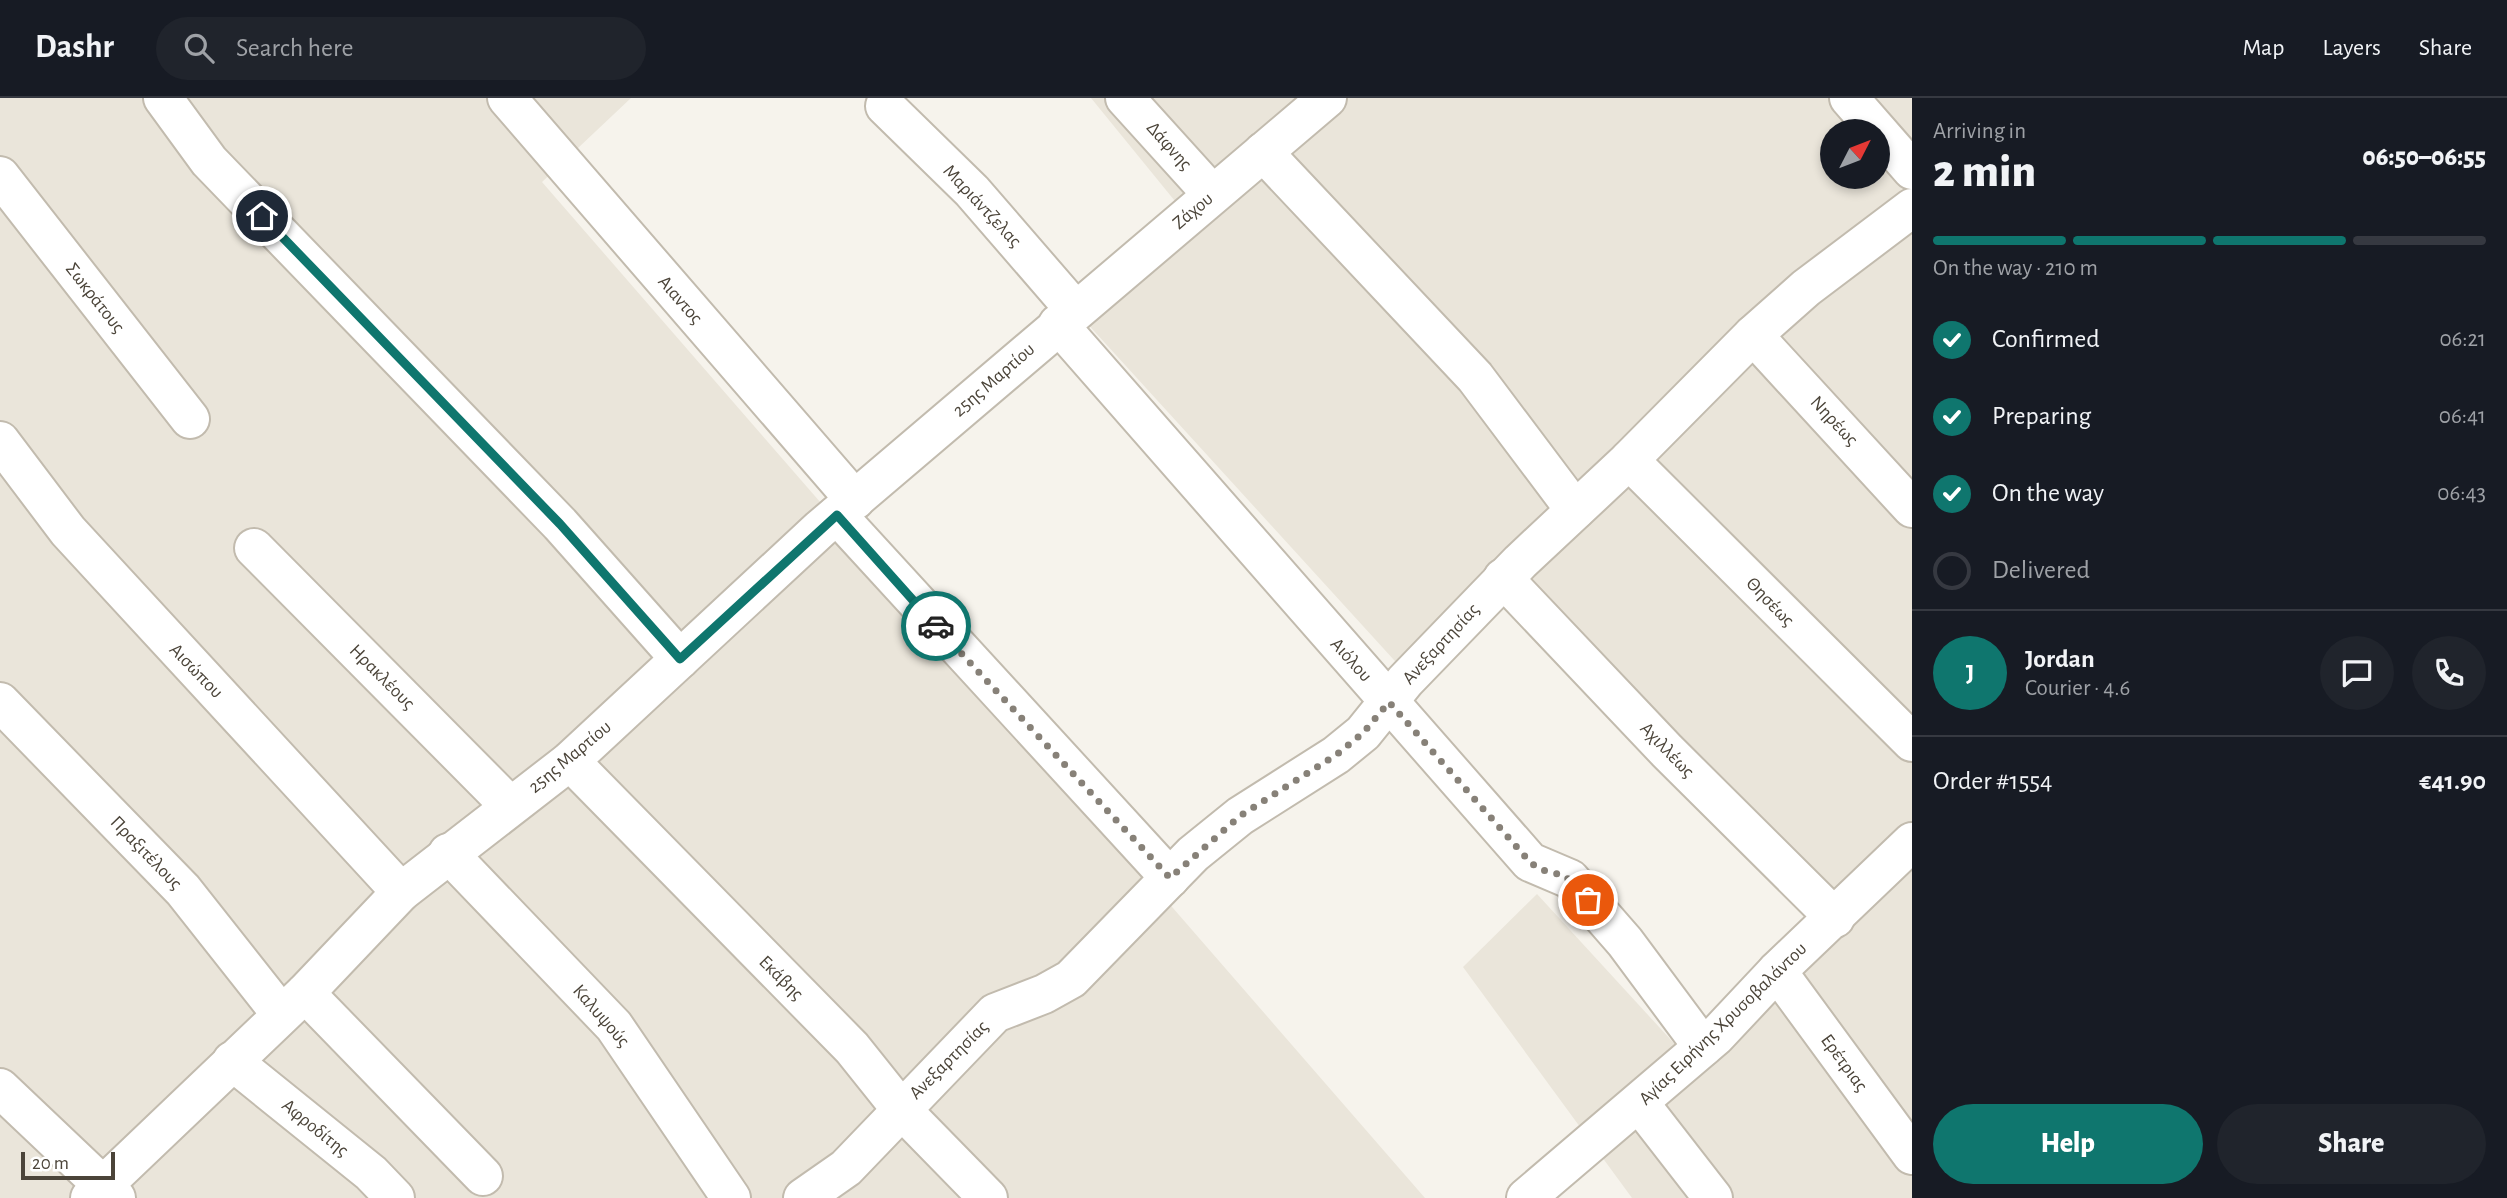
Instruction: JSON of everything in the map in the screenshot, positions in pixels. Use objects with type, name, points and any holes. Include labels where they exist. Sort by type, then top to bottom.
[{"type":"street","points":[[163,98],[209,161],[560,524],[680,659]]},
{"type":"street","name":"Αιαντος","points":[[507,98],[846,508],[1170,878]]},
{"type":"street","name":"Δάφνης","points":[[1125,98],[1212,194]]},
{"type":"street","name":"Ζάχου","points":[[1066,317],[1327,98]]},
{"type":"street","points":[[1849,98],[1912,170]]},
{"type":"street","name":"Μαριάντζελας","points":[[885,106],[972,191],[1066,317]]},
{"type":"street","points":[[1263,152],[1475,377],[1575,510]]},
{"type":"street","name":"Σωκράτους","points":[[0,176],[190,419]]},
{"type":"street","name":"Ανεξαρτησίας","points":[[803,1198],[846,1168],[900,1108],[995,1013],[1044,994],[1071,979],[1170,878],[1240,816],[1336,755],[1363,733],[1405,681],[1503,579],[1629,460],[1753,335],[1806,288],[1912,208]]},
{"type":"street","name":"25ης Μαρτίου","points":[[103,1194],[401,892],[570,761],[846,508],[1066,317]]},
{"type":"street","name":"Αιόλου","points":[[1066,317],[1389,702],[1530,862],[1570,879],[1625,942],[1703,1047]]},
{"type":"street","name":"Νηρέως","points":[[1753,335],[1912,508]]},
{"type":"street","name":"Αισώπου","points":[[0,441],[68,531],[401,892]]},
{"type":"street","name":"Θησέως","points":[[1629,460],[1912,742]]},
{"type":"street","name":"Ηρακλέους","points":[[254,548],[510,806]]},
{"type":"street","name":"Αχιλλέως","points":[[1503,579],[1667,751],[1835,918]]},
{"type":"street","name":"Πραξιτέλους","points":[[0,702],[293,1004],[483,1176]]},
{"type":"street","name":"Εκάβης","points":[[570,761],[852,1048],[900,1108],[988,1198]]},
{"type":"street","name":"Αγίας Ειρήνης Χρυσοβαλάντου","points":[[1526,1198],[1640,1104],[1703,1047],[1777,971],[1912,842]]},
{"type":"street","name":"Καλυψούς","points":[[448,853],[614,1026],[731,1198]]},
{"type":"street","name":"Ερέτριας","points":[[1777,971],[1912,1156]]},
{"type":"street","name":"Αφροδίτης","points":[[232,1061],[371,1173],[395,1198]]},
{"type":"street","points":[[0,1088],[103,1194]]},
{"type":"street","points":[[1640,1104],[1713,1198]]},
{"type":"shaded area","points":[[0,98],[631,98],[542,182],[1425,1198],[0,1198]]},
{"type":"shaded area","points":[[1091,98],[1912,98],[1912,1198],[1632,1198],[1463,967],[1537,894],[1693,1064],[1823,940],[1511,561],[1404,671],[1084,320],[1192,222]]},
{"type":"way so far","points":[[936,626],[1170,878],[1193,854],[1240,816],[1336,755],[1363,733],[1389,702],[1530,862],[1539,869],[1565,876],[1588,900]]},
{"type":"route","points":[[262,216],[560,524],[680,659],[837,515],[936,626]]}]
